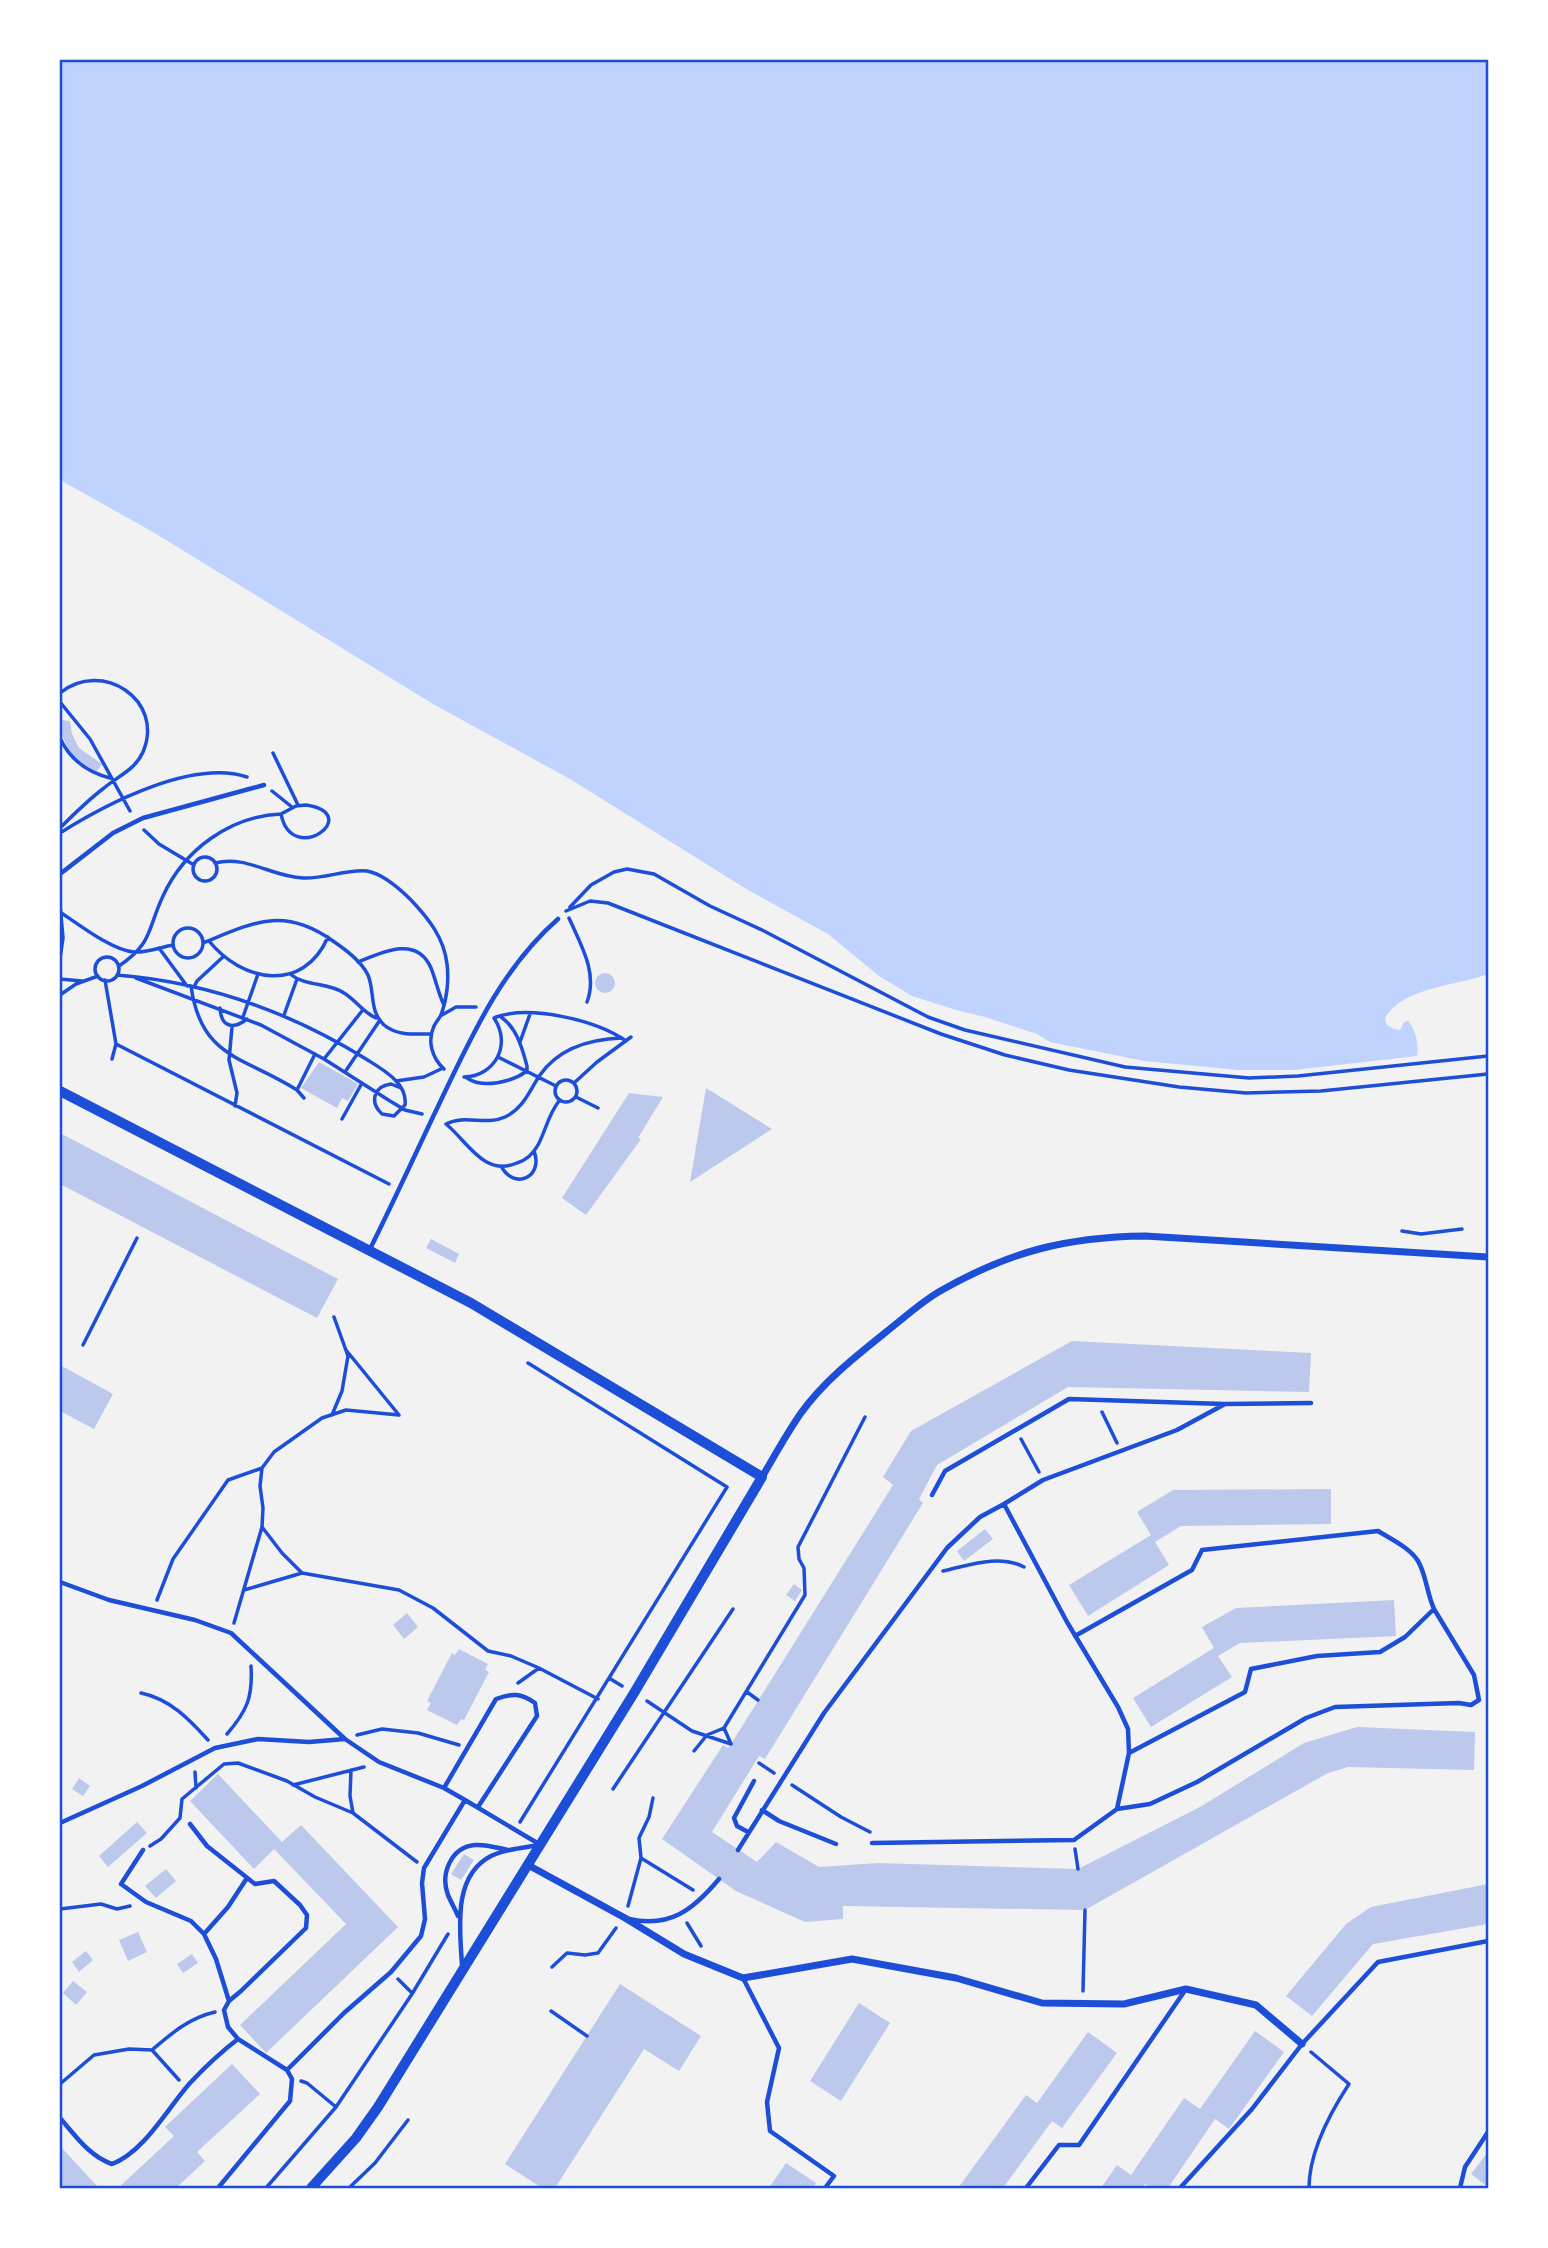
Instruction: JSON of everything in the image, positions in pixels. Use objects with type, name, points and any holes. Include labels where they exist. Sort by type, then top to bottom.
[{"type":"street","points":[[60,1091],[370,1250],[521,1331],[762,1477]]},
{"type":"street","points":[[311,2189],[356,2138],[378,2107],[634,1693],[802,1412],[832,1377],[866,1348],[940,1291],[1004,1259],[1054,1244],[1102,1237],[1145,1236],[1489,1257]]},
{"type":"street","points":[[528,1866],[625,1918],[684,1954],[743,1978],[852,1959],[956,1978],[1042,2003],[1124,2004],[1186,1989],[1256,2005],[1301,2044]]},
{"type":"lane","points":[[60,874],[113,833],[143,818],[264,785]]},
{"type":"lane","points":[[370,1250],[451,1080],[496,993],[526,952],[558,919]]},
{"type":"lane","points":[[932,1495],[945,1471],[1069,1399],[1225,1404],[1311,1403]]},
{"type":"lane","points":[[738,1850],[824,1713],[962,1531],[980,1517],[1043,1480],[1177,1430],[1225,1404]]},
{"type":"lane","points":[[1004,1504],[1128,1729],[1129,1753],[1117,1808]]},
{"type":"lane","points":[[872,1843],[1074,1840],[1117,1808],[1150,1804],[1197,1782],[1306,1718],[1335,1707],[1459,1703],[1471,1705],[1479,1700],[1474,1675],[1434,1609],[1419,1562],[1412,1553],[1378,1531],[1202,1550],[1192,1570],[1075,1636]]},
{"type":"lane","points":[[60,1582],[109,1600],[195,1620],[231,1633],[345,1739],[379,1762],[444,1788],[540,1845]]},
{"type":"lane","points":[[1129,1753],[1245,1692],[1251,1669],[1317,1656],[1380,1652],[1405,1637],[1434,1609]]},
{"type":"lane","points":[[444,1788],[496,1699],[516,1693],[525,1696],[535,1703],[537,1716],[478,1807]]},
{"type":"lane","points":[[60,1823],[142,1786],[215,1748],[258,1739],[309,1742],[345,1739]]},
{"type":"lane","points":[[748,1832],[737,1826],[734,1818],[754,1782]]},
{"type":"lane","points":[[287,2070],[344,2013],[391,1972],[415,1944],[424,1926],[424,1868],[465,1800]]},
{"type":"lane","points":[[762,1810],[779,1821],[836,1844]]},
{"type":"lane","points":[[190,1824],[207,1846],[247,1878],[255,1884],[274,1881],[307,1915],[306,1928],[229,2001],[224,2010],[228,2027],[238,2039],[287,2070],[292,2079],[290,2101],[218,2189]]},
{"type":"lane","points":[[459,1916],[447,1894],[444,1876],[453,1856],[462,1847],[479,1844],[509,1851]]},
{"type":"lane","points":[[462,1971],[459,1916],[461,1899],[475,1870],[491,1855],[540,1845]]},
{"type":"lane","points":[[143,1850],[121,1884],[146,1902],[191,1921],[204,1934],[216,1959],[229,2001]]},
{"type":"lane","points":[[204,1934],[228,1907],[247,1878]]},
{"type":"lane","points":[[625,1918],[654,1923],[684,1911],[703,1897],[719,1879]]},
{"type":"lane","points":[[1180,2189],[1252,2109],[1301,2044],[1378,1962],[1489,1941]]},
{"type":"lane","points":[[743,1978],[779,2048],[767,2102],[770,2131],[834,2176],[825,2189]]},
{"type":"lane","points":[[1026,2189],[1059,2145],[1079,2145],[1186,1989]]},
{"type":"lane","points":[[60,2118],[93,2155],[112,2164],[132,2154],[218,2054],[238,2039]]},
{"type":"lane","points":[[1460,2189],[1465,2167],[1489,2132]]},
{"type":"path","points":[[60,693],[80,682],[101,680],[117,684],[141,706],[147,733],[144,751],[131,769],[112,780],[60,831]]},
{"type":"path","points":[[60,702],[90,739],[132,815]]},
{"type":"path","points":[[60,738],[69,755],[78,763],[112,780]]},
{"type":"path","points":[[273,753],[299,806]]},
{"type":"path","points":[[60,831],[122,799],[162,784],[209,774],[235,774],[264,785],[292,807]]},
{"type":"path","points":[[119,966],[112,958],[101,959],[96,969],[98,976],[105,980],[113,979],[119,966],[145,944],[170,881],[186,860],[210,838],[233,826],[265,815],[281,814],[299,806],[315,806],[325,810],[329,823],[322,832],[311,837],[298,836],[286,827],[281,814]]},
{"type":"path","points":[[142,828],[159,844],[194,865],[196,876],[207,880],[216,874],[215,863],[210,858],[202,857],[194,865]]},
{"type":"path","points":[[215,863],[240,861],[278,875],[295,878],[318,879],[364,871],[393,884],[423,913],[443,944],[447,965],[444,1004],[442,1015],[431,1034],[432,1052],[448,1072]]},
{"type":"path","points":[[558,919],[591,885],[614,872],[627,869],[654,874],[710,906],[764,931],[928,1017],[965,1030],[1125,1067],[1249,1078],[1298,1076],[1489,1056]]},
{"type":"path","points":[[566,911],[590,901],[608,903],[941,1034],[1005,1055],[1069,1070],[1179,1087],[1245,1093],[1321,1091],[1489,1074]]},
{"type":"path","points":[[60,904],[63,937],[60,959]]},
{"type":"path","points":[[566,911],[589,969],[592,982],[587,1002]]},
{"type":"path","points":[[61,913],[120,948],[137,953],[173,945]]},
{"type":"path","points":[[203,943],[198,932],[189,928],[176,934],[173,945],[180,956],[189,958],[198,954],[203,943],[259,921],[273,919],[306,925],[328,937],[358,962],[368,975],[374,1012],[379,1019]]},
{"type":"path","points":[[209,941],[224,956],[248,971],[271,976],[290,974],[309,964],[324,947],[328,937]]},
{"type":"path","points":[[358,962],[400,947],[420,953],[431,967],[444,1004]]},
{"type":"path","points":[[159,948],[191,986],[198,1021],[217,1046],[297,1090],[304,1098]]},
{"type":"path","points":[[191,986],[224,956]]},
{"type":"path","points":[[232,1027],[245,1018],[258,974]]},
{"type":"path","points":[[290,974],[296,979],[345,993],[362,1011],[397,1032],[431,1034]]},
{"type":"path","points":[[117,975],[191,986],[248,1002],[284,1015],[336,1042],[396,1081],[401,1088],[406,1098],[404,1109],[394,1116],[382,1114],[374,1104],[376,1092],[387,1084],[401,1088]]},
{"type":"path","points":[[60,995],[82,981],[98,976]]},
{"type":"path","points":[[133,976],[245,1018],[324,1059],[404,1109],[424,1114]]},
{"type":"path","points":[[60,979],[82,981]]},
{"type":"path","points":[[284,1015],[296,979]]},
{"type":"path","points":[[105,980],[116,1044],[112,1059]]},
{"type":"path","points":[[442,1015],[456,1007],[478,1007]]},
{"type":"path","points":[[220,1008],[223,1022],[232,1027]]},
{"type":"path","points":[[324,1059],[362,1011]]},
{"type":"path","points":[[520,1044],[530,1014]]},
{"type":"path","points":[[527,1071],[499,1082],[473,1082],[463,1077],[483,1073],[498,1057],[502,1042],[500,1030],[493,1017],[530,1014],[577,1018],[624,1039]]},
{"type":"path","points":[[500,1016],[511,1026],[520,1044],[527,1071]]},
{"type":"path","points":[[345,1072],[379,1019]]},
{"type":"path","points":[[232,1027],[230,1066],[237,1093],[235,1106]]},
{"type":"path","points":[[446,1124],[458,1120],[483,1121],[503,1118],[521,1105],[539,1077],[556,1059],[576,1046],[598,1040],[631,1037]]},
{"type":"path","points":[[574,1083],[624,1039]]},
{"type":"path","points":[[116,1044],[388,1185]]},
{"type":"path","points":[[297,1090],[315,1054]]},
{"type":"path","points":[[498,1057],[556,1086]]},
{"type":"path","points":[[396,1081],[424,1077],[443,1068]]},
{"type":"path","points":[[563,1080],[574,1083],[577,1089],[576,1097],[570,1102],[559,1101],[555,1095],[556,1086],[563,1080]]},
{"type":"path","points":[[342,1119],[362,1083]]},
{"type":"path","points":[[576,1097],[598,1108]]},
{"type":"path","points":[[441,1120],[484,1163],[514,1165],[525,1160],[534,1151],[549,1115],[559,1101]]},
{"type":"path","points":[[501,1166],[509,1177],[526,1178],[536,1167],[534,1151]]},
{"type":"path","points":[[1402,1231],[1421,1234],[1462,1229]]},
{"type":"path","points":[[83,1345],[137,1238]]},
{"type":"path","points":[[332,1415],[342,1391],[348,1356],[334,1317]]},
{"type":"path","points":[[231,1633],[262,1527],[262,1468],[274,1452],[322,1418],[346,1410],[399,1415],[345,1350]]},
{"type":"path","points":[[515,1830],[727,1487],[528,1363]]},
{"type":"path","points":[[1097,1400],[1120,1450]]},
{"type":"path","points":[[694,1751],[707,1735],[724,1728],[805,1595],[804,1568],[799,1559],[798,1547],[865,1417]]},
{"type":"path","points":[[1016,1429],[1043,1480]]},
{"type":"path","points":[[154,1610],[173,1559],[228,1480],[262,1468]]},
{"type":"path","points":[[262,1527],[302,1573]]},
{"type":"path","points":[[928,1575],[987,1561],[1013,1561],[1043,1577]]},
{"type":"path","points":[[243,1591],[302,1573],[399,1590],[433,1608],[488,1651],[511,1656],[539,1668],[598,1699]]},
{"type":"path","points":[[613,1789],[733,1609]]},
{"type":"path","points":[[141,1693],[155,1696],[182,1712],[215,1748],[244,1714],[252,1687],[251,1662]]},
{"type":"path","points":[[747,1692],[758,1700]]},
{"type":"path","points":[[634,1693],[692,1731],[731,1744],[724,1728]]},
{"type":"path","points":[[345,1739],[382,1729],[418,1733],[467,1747]]},
{"type":"path","points":[[293,1785],[379,1762]]},
{"type":"path","points":[[143,1850],[162,1839],[180,1818],[182,1800],[224,1764],[237,1763],[353,1813],[424,1868]]},
{"type":"path","points":[[351,1770],[353,1813]]},
{"type":"path","points":[[797,1789],[841,1817],[890,1843]]},
{"type":"path","points":[[552,1967],[568,1953],[598,1953],[625,1918],[641,1858],[639,1838],[649,1817],[653,1798]]},
{"type":"path","points":[[1074,1840],[1078,1869]]},
{"type":"path","points":[[641,1858],[703,1897]]},
{"type":"path","points":[[60,1909],[101,1904],[117,1909],[146,1902]]},
{"type":"path","points":[[1083,1982],[1085,1910]]},
{"type":"path","points":[[684,1911],[687,1925],[695,1939],[722,1970]]},
{"type":"path","points":[[266,2189],[335,2107],[412,1994],[459,1916]]},
{"type":"path","points":[[391,1972],[412,1994]]},
{"type":"path","points":[[60,2084],[94,2054],[129,2049],[152,2050],[197,2016],[224,2010]]},
{"type":"path","points":[[551,2011],[587,2036]]},
{"type":"path","points":[[1301,2044],[1349,2084],[1332,2110],[1323,2131],[1309,2178],[1309,2189]]},
{"type":"path","points":[[152,2050],[187,2088]]},
{"type":"path","points":[[307,2083],[335,2107]]},
{"type":"path","points":[[349,2189],[375,2163],[408,2120]]},
{"type":"water","points":[[60,60],[1488,60],[1488,974],[1432,988],[1405,999],[1394,1007],[1385,1018],[1387,1025],[1400,1030],[1404,1022],[1408,1021],[1416,1038],[1417,1056],[1294,1070],[1238,1070],[1144,1061],[1050,1042],[1037,1034],[912,996],[879,976],[828,934],[748,890],[570,779],[433,704],[153,532],[60,480]]},
{"type":"building","points":[[60,720],[70,721],[72,734],[79,748],[102,764],[97,771],[87,767],[71,753],[62,736]]},
{"type":"building","points":[[601,973],[609,973],[615,983],[609,993],[601,993],[595,987],[595,979]]},
{"type":"building","points":[[319,1062],[358,1084],[348,1101],[342,1098],[337,1108],[301,1088]]},
{"type":"building","points":[[706,1088],[772,1129],[690,1182]]},
{"type":"building","points":[[629,1093],[663,1097],[638,1138],[641,1139],[586,1215],[562,1198]]},
{"type":"building","points":[[60,1133],[338,1279],[317,1318],[60,1184]]},
{"type":"building","points":[[431,1239],[459,1254],[455,1263],[426,1248]]},
{"type":"building","points":[[1072,1341],[1311,1353],[1309,1392],[1068,1387],[937,1465],[919,1499],[923,1503],[765,1759],[759,1756],[712,1832],[757,1862],[776,1842],[819,1867],[878,1863],[1078,1869],[1200,1807],[1304,1743],[1357,1727],[1475,1732],[1474,1770],[1348,1767],[1328,1773],[1085,1910],[843,1906],[843,1919],[805,1922],[736,1891],[662,1839],[723,1745],[728,1748],[731,1744],[893,1485],[883,1477],[911,1431]]},
{"type":"building","points":[[60,1365],[113,1394],[94,1429],[60,1411]]},
{"type":"building","points":[[1331,1489],[1331,1524],[1181,1526],[1155,1542],[1169,1565],[1088,1616],[1069,1585],[1151,1535],[1137,1512],[1173,1490]]},
{"type":"building","points":[[985,1529],[993,1539],[964,1561],[957,1551]]},
{"type":"building","points":[[794,1584],[802,1590],[795,1601],[786,1595]]},
{"type":"building","points":[[1394,1600],[1396,1636],[1240,1643],[1218,1656],[1232,1677],[1151,1727],[1133,1698],[1214,1648],[1202,1627],[1236,1608]]},
{"type":"building","points":[[407,1613],[418,1627],[404,1639],[393,1625]]},
{"type":"building","points":[[459,1649],[488,1664],[485,1670],[489,1672],[464,1720],[461,1719],[457,1725],[427,1710],[431,1703],[427,1701],[452,1653],[455,1655]]},
{"type":"building","points":[[218,1774],[282,1842],[301,1825],[398,1927],[266,2053],[240,2025],[346,1924],[274,1849],[254,1869],[190,1801]]},
{"type":"building","points":[[79,1778],[90,1786],[83,1796],[72,1789]]},
{"type":"building","points":[[137,1822],[147,1833],[108,1867],[99,1856]]},
{"type":"building","points":[[464,1854],[474,1860],[461,1880],[451,1874]]},
{"type":"building","points":[[166,1869],[176,1881],[156,1898],[145,1886]]},
{"type":"building","points":[[1488,1884],[1488,1924],[1373,1944],[1312,2016],[1286,1996],[1346,1924],[1371,1907]]},
{"type":"building","points":[[138,1932],[147,1952],[128,1961],[119,1940]]},
{"type":"building","points":[[86,1951],[93,1960],[79,1972],[72,1962]]},
{"type":"building","points":[[192,1954],[198,1963],[183,1973],[177,1964]]},
{"type":"building","points":[[73,1981],[87,1992],[76,2005],[63,1993]]},
{"type":"building","points":[[620,1984],[701,2036],[679,2071],[644,2049],[555,2188],[542,2188],[505,2164]]},
{"type":"building","points":[[859,2003],[890,2023],[841,2101],[810,2081]]},
{"type":"building","points":[[1255,2031],[1284,2052],[1229,2129],[1215,2119],[1168,2188],[1152,2188],[1145,2184],[1142,2188],[1101,2188],[1117,2165],[1131,2175],[1184,2098],[1200,2109]]},
{"type":"building","points":[[1088,2032],[1117,2053],[1062,2128],[1052,2121],[1003,2188],[958,2188],[1026,2095],[1037,2103]]},
{"type":"building","points":[[232,2064],[260,2094],[197,2152],[205,2161],[176,2188],[118,2188],[174,2136],[165,2127]]},
{"type":"building","points":[[60,2146],[99,2188],[60,2188]]},
{"type":"building","points":[[1488,2152],[1488,2187],[1471,2174]]},
{"type":"building","points":[[786,2163],[816,2183],[813,2188],[769,2188]]}]
